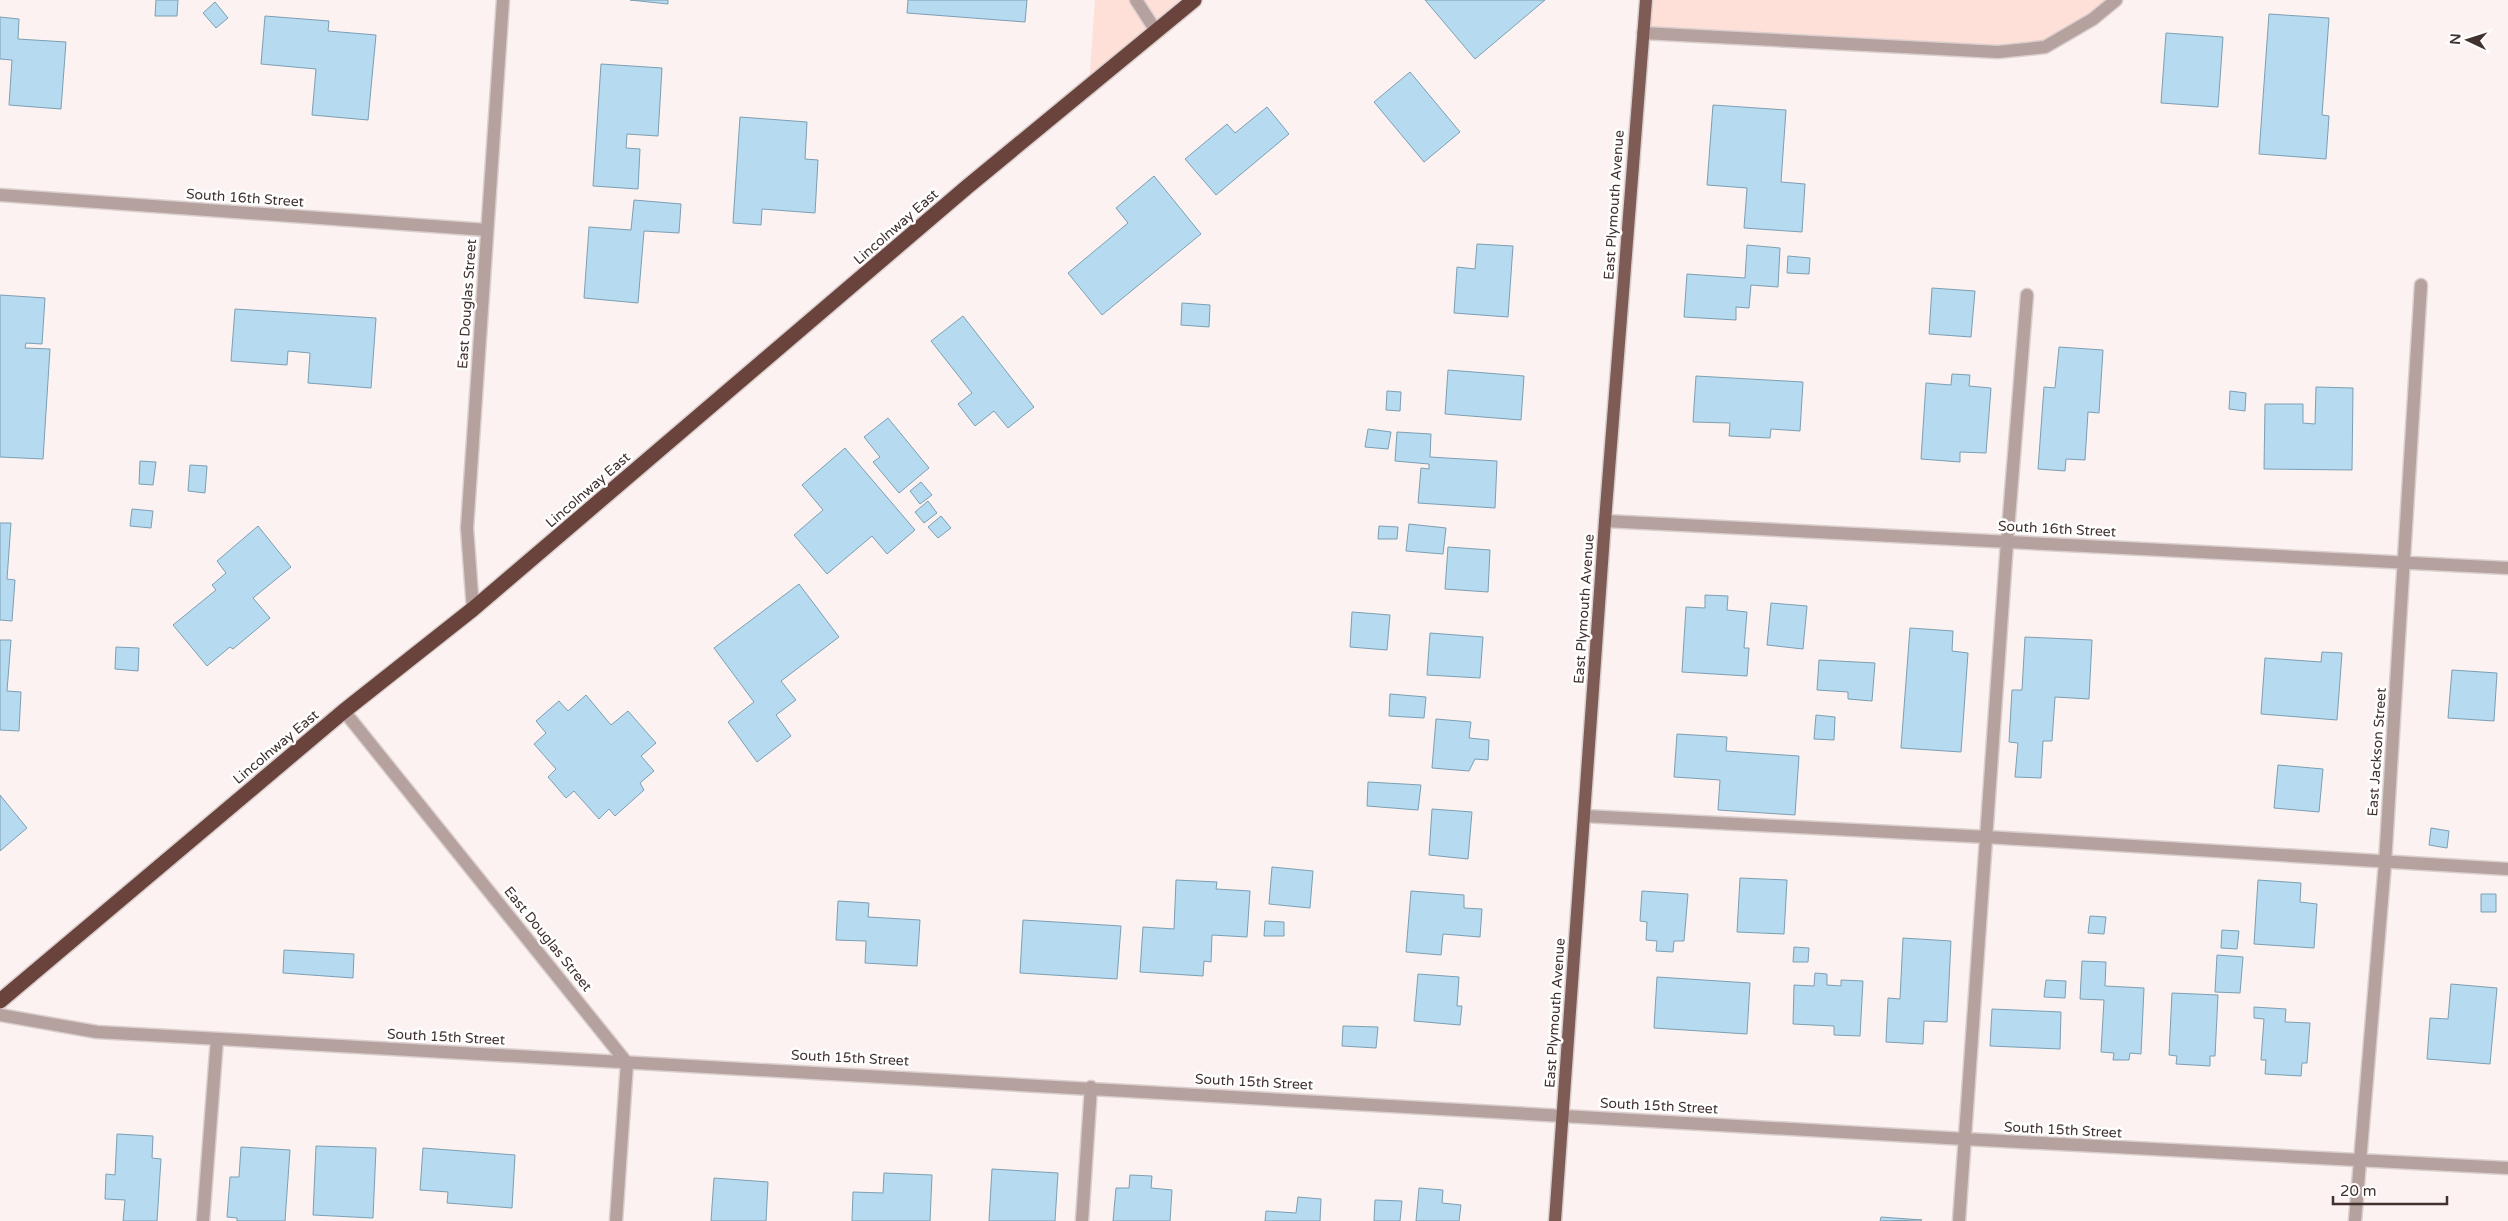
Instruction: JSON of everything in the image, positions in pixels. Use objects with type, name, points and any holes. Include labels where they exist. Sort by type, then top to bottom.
[{"type":"highway","name":"Lincolnway East","points":[[0,1001],[344,711],[473,610],[967,187],[1194,0]]},
{"type":"main road","name":"East Plymouth Avenue","points":[[1555,1221],[1605,520],[1646,0]]},
{"type":"street","name":"East Douglas Street","points":[[473,610],[467,528],[503,0]]},
{"type":"street","points":[[1136,0],[1156,31]]},
{"type":"street","points":[[1643,33],[1998,52],[2045,47],[2093,19],[2116,0]]},
{"type":"street","name":"South 16th Street","points":[[0,195],[487,230]]},
{"type":"street","name":"East Jackson Street","points":[[2355,1221],[2385,863],[2421,285]]},
{"type":"street","points":[[1959,1221],[2007,542],[2027,295]]},
{"type":"street","name":"South 16th Street","points":[[1605,520],[2508,568]]},
{"type":"street","name":"East Douglas Street","points":[[344,711],[627,1063]]},
{"type":"street","points":[[1584,816],[1987,837],[2385,863],[2508,869]]},
{"type":"street","name":"South 15th Street","points":[[0,1015],[97,1032],[627,1063],[1092,1087],[1965,1140],[2508,1168]]},
{"type":"street","points":[[203,1221],[217,1039]]},
{"type":"street","points":[[616,1221],[627,1063]]},
{"type":"street","points":[[1082,1221],[1092,1087]]},
{"type":"shaded area","points":[[1095,0],[1192,0],[1089,85]]},
{"type":"shaded area","points":[[1648,0],[2110,0],[2092,16],[2045,44],[1997,49],[1645,31]]},
{"type":"building","points":[[156,0],[178,0],[177,16],[155,16]]},
{"type":"building","points":[[630,0],[668,0],[668,4]]},
{"type":"building","points":[[908,0],[1027,0],[1025,22],[907,13]]},
{"type":"building","points":[[1425,0],[1545,0],[1475,59]]},
{"type":"building","points":[[215,2],[228,18],[216,28],[203,13]]},
{"type":"building","points":[[2269,14],[2329,18],[2322,115],[2329,116],[2326,159],[2259,154]]},
{"type":"building","points":[[265,16],[329,21],[328,31],[376,35],[368,120],[312,115],[316,69],[261,64]]},
{"type":"building","points":[[0,17],[19,19],[18,39],[66,42],[61,109],[9,105],[12,60],[0,59]]},
{"type":"building","points":[[2166,33],[2223,37],[2218,107],[2161,103]]},
{"type":"building","points":[[601,64],[662,68],[658,136],[627,134],[626,148],[640,149],[638,189],[593,186]]},
{"type":"building","points":[[1410,72],[1460,132],[1424,162],[1374,102]]},
{"type":"building","points":[[1713,105],[1786,110],[1781,182],[1805,184],[1802,232],[1744,228],[1747,188],[1707,185]]},
{"type":"building","points":[[1267,107],[1289,134],[1216,195],[1185,159],[1227,124],[1235,133]]},
{"type":"building","points":[[740,117],[807,122],[805,159],[818,160],[815,213],[762,209],[761,225],[733,223]]},
{"type":"building","points":[[1154,176],[1201,234],[1102,315],[1068,273],[1128,223],[1116,208]]},
{"type":"building","points":[[634,200],[681,204],[679,233],[644,231],[638,303],[584,298],[589,227],[631,230]]},
{"type":"building","points":[[1477,244],[1513,246],[1508,317],[1454,313],[1457,267],[1475,269]]},
{"type":"building","points":[[1747,245],[1780,248],[1778,287],[1751,285],[1749,308],[1736,307],[1736,320],[1684,317],[1687,274],[1745,278]]},
{"type":"building","points":[[1788,256],[1810,258],[1809,274],[1787,273]]},
{"type":"building","points":[[1932,288],[1975,291],[1971,337],[1929,334]]},
{"type":"building","points":[[0,295],[45,298],[42,344],[26,343],[25,348],[50,349],[43,459],[0,457]]},
{"type":"building","points":[[1182,303],[1210,305],[1209,327],[1181,325]]},
{"type":"building","points":[[235,309],[376,318],[371,388],[308,383],[310,353],[288,351],[287,365],[231,361]]},
{"type":"building","points":[[963,316],[1034,407],[1008,428],[994,411],[975,426],[958,404],[972,393],[931,341]]},
{"type":"building","points":[[2059,347],[2103,350],[2099,413],[2088,412],[2085,460],[2066,459],[2065,471],[2038,469],[2044,387],[2055,388]]},
{"type":"building","points":[[1448,370],[1524,376],[1521,420],[1445,414]]},
{"type":"building","points":[[1952,374],[1970,375],[1969,386],[1991,388],[1986,453],[1960,452],[1960,462],[1921,459],[1926,383],[1951,385]]},
{"type":"building","points":[[1696,376],[1803,382],[1800,431],[1771,429],[1770,438],[1729,436],[1730,423],[1693,422]]},
{"type":"building","points":[[2316,387],[2353,388],[2352,470],[2264,469],[2265,404],[2303,404],[2303,423],[2315,424]]},
{"type":"building","points":[[1387,391],[1401,392],[1400,411],[1386,410]]},
{"type":"building","points":[[2230,391],[2246,393],[2245,411],[2229,409]]},
{"type":"building","points":[[888,418],[929,468],[899,493],[873,462],[880,457],[864,437]]},
{"type":"building","points":[[1368,429],[1391,432],[1388,449],[1365,447]]},
{"type":"building","points":[[1397,432],[1431,434],[1430,457],[1497,461],[1495,508],[1418,503],[1421,468],[1429,469],[1429,464],[1395,461]]},
{"type":"building","points":[[845,448],[915,530],[887,554],[872,536],[827,574],[794,535],[823,510],[802,485]]},
{"type":"building","points":[[140,461],[156,462],[153,485],[139,484]]},
{"type":"building","points":[[190,465],[207,466],[205,493],[188,491]]},
{"type":"building","points":[[921,482],[932,495],[920,504],[910,491]]},
{"type":"building","points":[[928,501],[937,513],[924,523],[915,512]]},
{"type":"building","points":[[132,509],[153,511],[151,528],[130,526]]},
{"type":"building","points":[[941,516],[951,528],[938,538],[928,527]]},
{"type":"building","points":[[0,523],[11,523],[7,579],[15,580],[12,621],[0,620]]},
{"type":"building","points":[[1409,524],[1446,528],[1443,554],[1406,551]]},
{"type":"building","points":[[258,526],[291,567],[253,598],[270,618],[233,649],[230,647],[207,666],[173,625],[216,590],[212,585],[226,573],[217,561]]},
{"type":"building","points":[[1379,526],[1398,527],[1397,539],[1378,539]]},
{"type":"building","points":[[1448,547],[1490,550],[1488,592],[1445,589]]},
{"type":"building","points":[[799,584],[839,637],[781,681],[796,700],[776,715],[791,736],[757,762],[728,722],[754,702],[714,648]]},
{"type":"building","points":[[1705,595],[1728,596],[1727,610],[1747,612],[1744,648],[1749,648],[1747,676],[1682,672],[1686,607],[1705,608]]},
{"type":"building","points":[[1771,603],[1807,606],[1803,649],[1767,645]]},
{"type":"building","points":[[1352,612],[1390,615],[1387,650],[1350,647]]},
{"type":"building","points":[[1910,628],[1953,631],[1952,651],[1968,653],[1961,752],[1901,748]]},
{"type":"building","points":[[1430,633],[1483,637],[1480,678],[1427,675]]},
{"type":"building","points":[[2025,637],[2092,640],[2089,699],[2055,697],[2052,741],[2043,741],[2041,778],[2015,777],[2018,743],[2009,742],[2012,690],[2022,690]]},
{"type":"building","points":[[0,640],[11,640],[7,691],[21,692],[19,731],[0,730]]},
{"type":"building","points":[[116,647],[139,648],[138,671],[115,669]]},
{"type":"building","points":[[2322,652],[2342,653],[2337,720],[2261,714],[2265,658],[2321,662]]},
{"type":"building","points":[[1819,660],[1875,663],[1872,701],[1848,699],[1848,692],[1817,690]]},
{"type":"building","points":[[2452,670],[2497,673],[2494,721],[2448,718]]},
{"type":"building","points":[[1390,694],[1426,697],[1424,718],[1389,716]]},
{"type":"building","points":[[586,695],[611,725],[628,711],[656,743],[641,756],[654,771],[640,783],[644,790],[615,816],[609,809],[599,819],[574,791],[566,798],[548,777],[556,769],[534,744],[546,733],[536,721],[559,701],[568,711]]},
{"type":"building","points":[[1816,715],[1835,717],[1834,740],[1814,739]]},
{"type":"building","points":[[1436,719],[1471,722],[1469,738],[1489,740],[1488,760],[1475,759],[1469,771],[1432,768]]},
{"type":"building","points":[[1677,734],[1727,737],[1726,751],[1799,756],[1795,815],[1718,810],[1720,780],[1674,777]]},
{"type":"building","points":[[2278,765],[2323,769],[2319,812],[2274,808]]},
{"type":"building","points":[[1368,782],[1421,785],[1418,810],[1367,806]]},
{"type":"building","points":[[0,795],[27,828],[0,851]]},
{"type":"building","points":[[1432,809],[1472,812],[1468,859],[1429,855]]},
{"type":"building","points":[[2431,828],[2449,831],[2447,848],[2429,845]]},
{"type":"building","points":[[1272,867],[1313,871],[1310,908],[1269,904]]},
{"type":"building","points":[[1740,878],[1787,880],[1784,934],[1737,932]]},
{"type":"building","points":[[1176,880],[1217,882],[1216,889],[1250,891],[1247,937],[1212,935],[1211,962],[1204,961],[1203,976],[1140,972],[1143,927],[1174,929]]},
{"type":"building","points":[[2258,880],[2301,883],[2300,902],[2317,904],[2314,948],[2254,944]]},
{"type":"building","points":[[1411,891],[1464,895],[1464,908],[1482,909],[1480,937],[1443,934],[1441,955],[1406,952]]},
{"type":"building","points":[[1642,891],[1688,894],[1684,941],[1674,941],[1673,952],[1656,951],[1657,941],[1646,940],[1647,922],[1640,921]]},
{"type":"building","points":[[2481,894],[2496,894],[2496,912],[2481,912]]},
{"type":"building","points":[[838,901],[869,903],[868,917],[920,920],[917,966],[865,963],[866,941],[836,940]]},
{"type":"building","points":[[2090,916],[2106,917],[2104,934],[2088,933]]},
{"type":"building","points":[[1023,920],[1121,926],[1117,979],[1020,973]]},
{"type":"building","points":[[1265,921],[1284,922],[1284,936],[1264,936]]},
{"type":"building","points":[[2222,930],[2239,931],[2237,949],[2221,948]]},
{"type":"building","points":[[1903,938],[1951,941],[1947,1022],[1924,1021],[1923,1044],[1886,1042],[1888,998],[1900,999]]},
{"type":"building","points":[[1794,947],[1809,948],[1808,962],[1793,962]]},
{"type":"building","points":[[284,950],[354,954],[353,978],[283,973]]},
{"type":"building","points":[[2217,955],[2243,957],[2240,993],[2215,992]]},
{"type":"building","points":[[2082,961],[2106,962],[2105,986],[2144,988],[2141,1054],[2130,1053],[2129,1060],[2113,1060],[2114,1053],[2101,1052],[2104,1000],[2080,999]]},
{"type":"building","points":[[1815,973],[1827,974],[1827,985],[1841,986],[1841,980],[1863,981],[1860,1036],[1834,1035],[1834,1026],[1793,1024],[1794,985],[1814,986]]},
{"type":"building","points":[[1418,974],[1459,977],[1457,1006],[1462,1006],[1460,1025],[1414,1021]]},
{"type":"building","points":[[1657,977],[1750,983],[1747,1034],[1654,1028]]},
{"type":"building","points":[[2046,980],[2066,981],[2065,998],[2044,997]]},
{"type":"building","points":[[2451,984],[2497,988],[2490,1064],[2427,1059],[2430,1018],[2448,1019]]},
{"type":"building","points":[[2172,993],[2218,995],[2215,1056],[2210,1056],[2210,1066],[2176,1064],[2177,1056],[2169,1055]]},
{"type":"building","points":[[2254,1007],[2286,1009],[2285,1022],[2310,1023],[2307,1063],[2302,1063],[2301,1076],[2265,1074],[2266,1060],[2261,1060],[2264,1019],[2254,1018]]},
{"type":"building","points":[[1992,1009],[2061,1012],[2060,1049],[1990,1046]]},
{"type":"building","points":[[1343,1026],[1378,1027],[1376,1048],[1342,1046]]},
{"type":"building","points":[[117,1134],[153,1136],[152,1158],[161,1159],[157,1221],[123,1221],[125,1200],[105,1199],[106,1174],[115,1175]]},
{"type":"building","points":[[316,1146],[376,1148],[373,1218],[313,1215]]},
{"type":"building","points":[[241,1147],[290,1150],[285,1221],[237,1221],[237,1218],[227,1217],[230,1177],[239,1177]]},
{"type":"building","points":[[423,1148],[515,1155],[512,1208],[447,1203],[448,1192],[420,1190]]},
{"type":"building","points":[[992,1169],[1058,1173],[1055,1221],[989,1221]]},
{"type":"building","points":[[884,1173],[932,1175],[930,1221],[852,1221],[853,1192],[883,1193]]},
{"type":"building","points":[[1130,1175],[1152,1176],[1151,1188],[1172,1190],[1170,1221],[1113,1221],[1116,1188],[1129,1188]]},
{"type":"building","points":[[714,1178],[768,1182],[766,1221],[711,1221]]},
{"type":"building","points":[[1419,1188],[1443,1190],[1442,1203],[1461,1205],[1459,1221],[1416,1221]]},
{"type":"building","points":[[1298,1197],[1321,1199],[1320,1221],[1265,1221],[1266,1211],[1296,1213]]},
{"type":"building","points":[[1375,1200],[1402,1201],[1400,1221],[1374,1221]]},
{"type":"building","points":[[1881,1217],[1922,1220],[1880,1221]]}]
